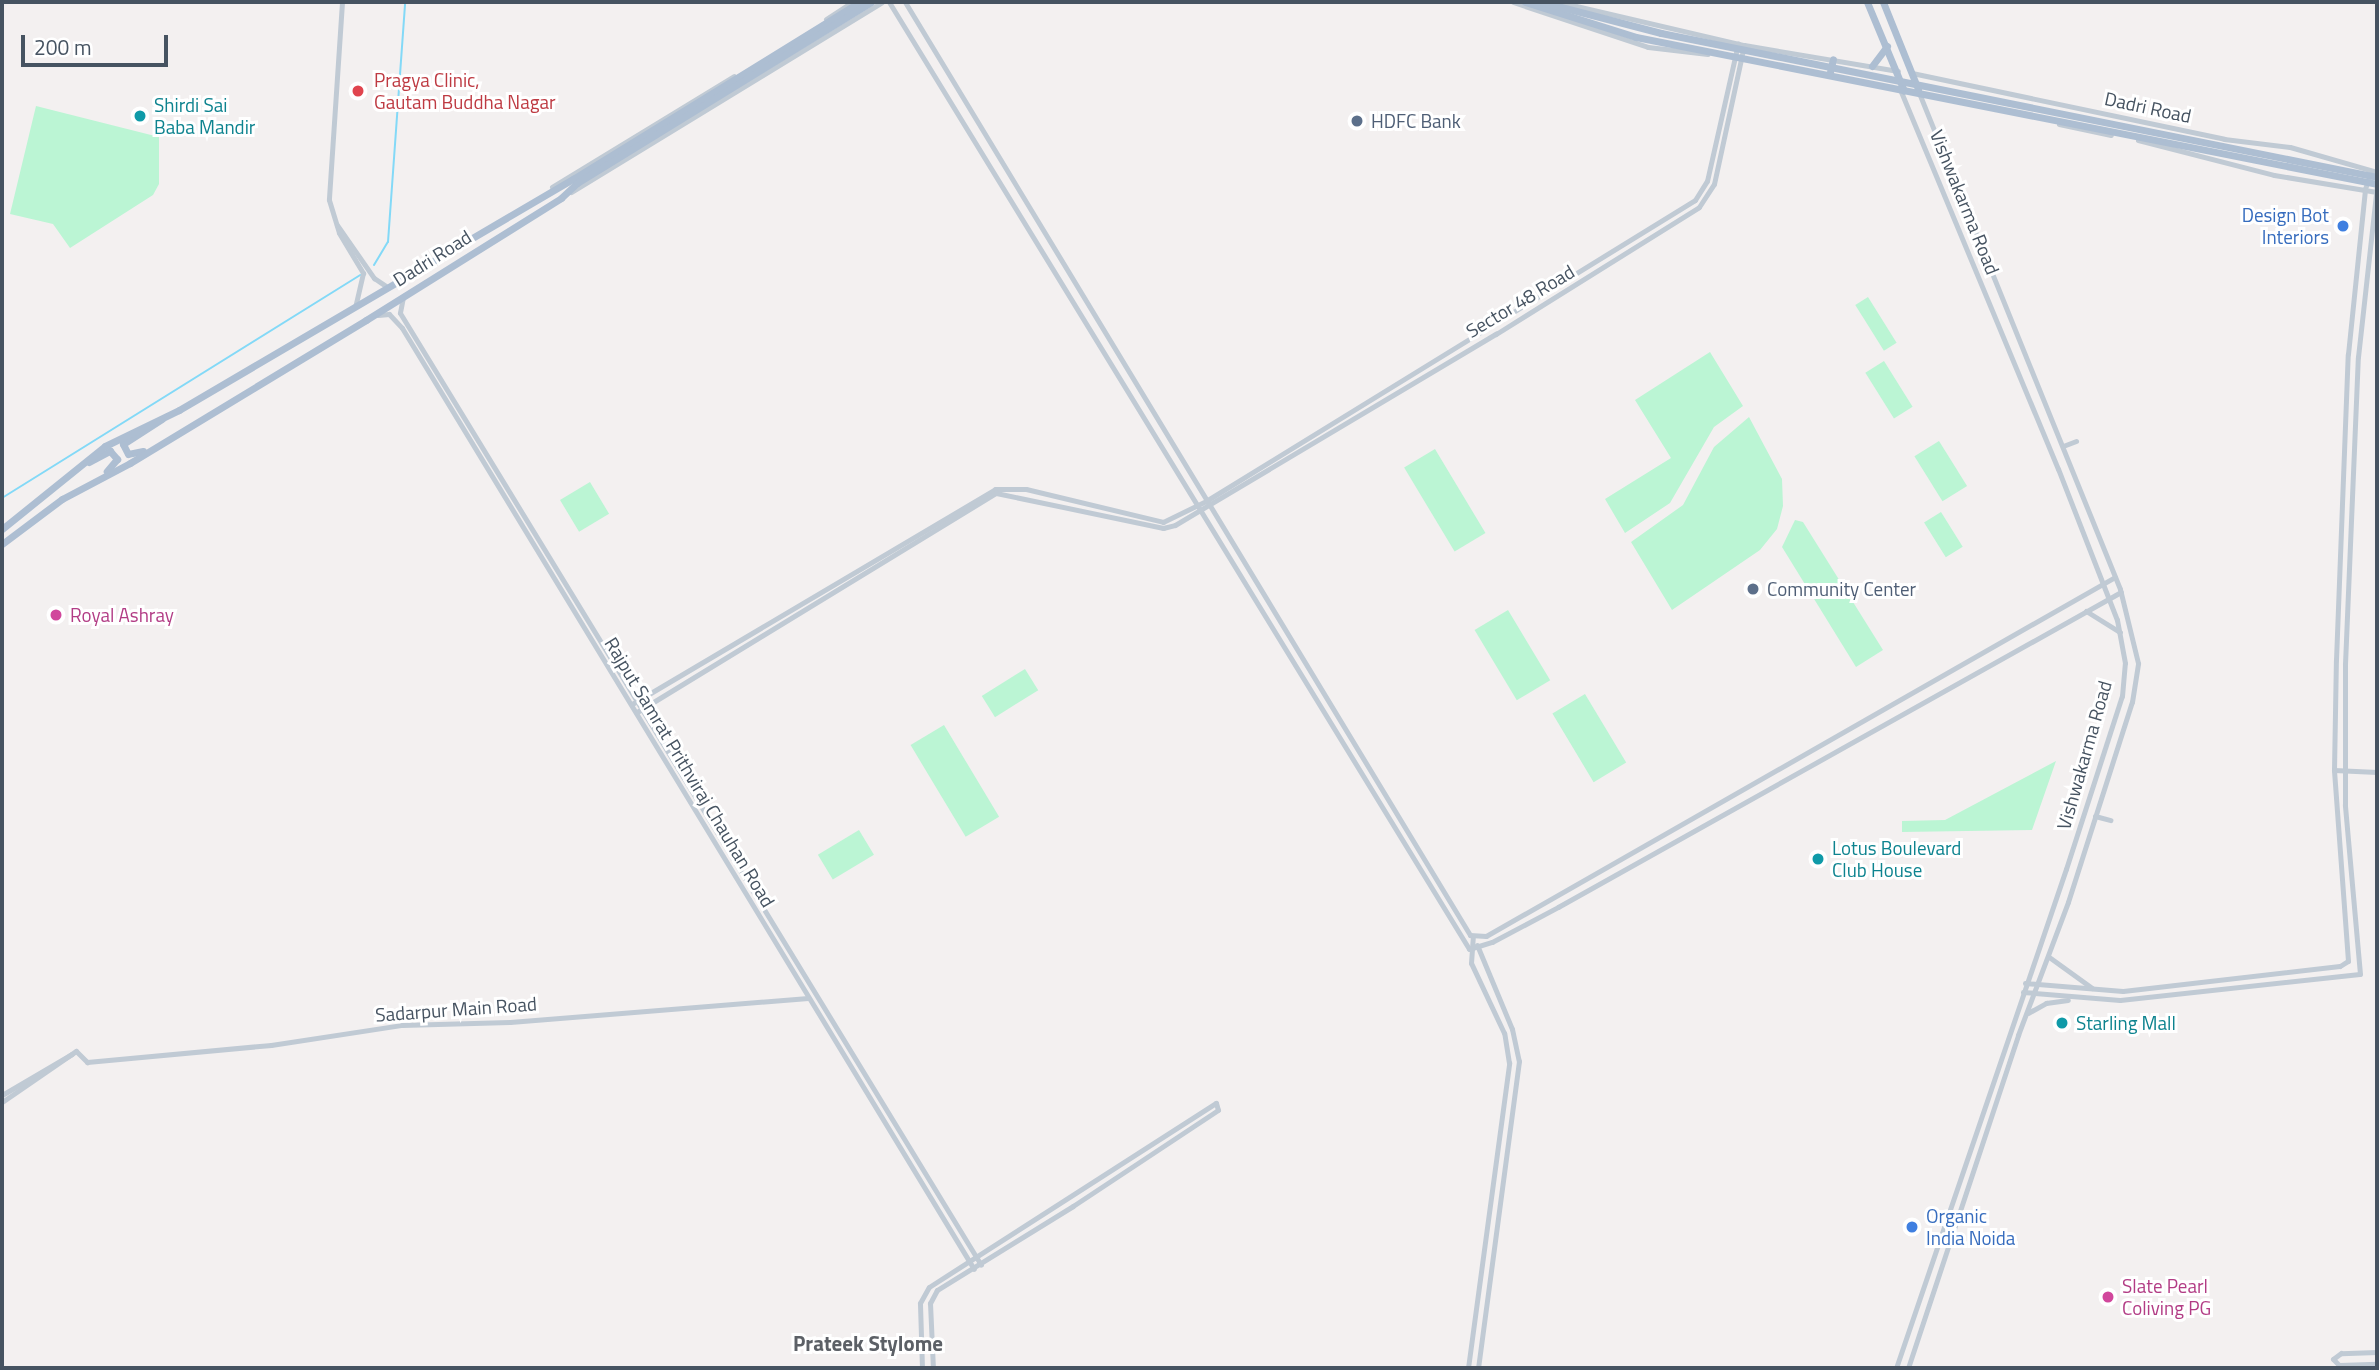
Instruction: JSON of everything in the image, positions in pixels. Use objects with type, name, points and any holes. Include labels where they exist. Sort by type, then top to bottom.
[{"type":"main road","points":[[561,198],[575,181],[860,2]]},
{"type":"main road","points":[[552,187],[575,181],[871,2]]},
{"type":"main road","points":[[1525,2],[1636,37],[2377,188]]},
{"type":"main road","points":[[1542,2],[1661,33],[2377,177]]},
{"type":"main road","name":"Vishwakarma Road","points":[[1867,2],[1898,71],[1904,91]]},
{"type":"main road","name":"Vishwakarma Road","points":[[1883,2],[1919,93]]},
{"type":"main road","points":[[1872,66],[1887,46]]},
{"type":"main road","points":[[1829,76],[1833,59]]},
{"type":"main road","name":"Dadri Road","points":[[2,529],[105,446],[179,410],[552,187]]},
{"type":"main road","name":"Dadri Road","points":[[2,544],[82,488],[366,320],[561,198]]},
{"type":"main road","points":[[443,252],[452,265]]},
{"type":"main road","points":[[163,442],[133,455],[122,449],[127,440],[179,410]]},
{"type":"main road","points":[[73,472],[105,453],[116,456],[112,467],[82,488]]},
{"type":"street","points":[[342,2],[329,192],[337,225],[363,273],[356,304]]},
{"type":"street","name":"Dadri Road","points":[[552,187],[642,129],[852,2]]},
{"type":"street","name":"Dadri Road","points":[[561,198],[882,2]]},
{"type":"street","points":[[890,2],[1469,949],[1482,990],[1504,1033],[1509,1063],[1468,1368]]},
{"type":"street","points":[[905,2],[1208,504],[1475,937],[1477,948],[1512,1030],[1519,1061],[1478,1368]]},
{"type":"street","points":[[1513,2],[1658,49],[1738,58],[1904,91]]},
{"type":"street","points":[[1559,2],[1741,44],[1898,71]]},
{"type":"street","points":[[843,8],[850,22]]},
{"type":"street","name":"Sector 48 Road","points":[[1198,509],[1699,207],[1714,184],[1741,44]]},
{"type":"street","name":"Dadri Road","points":[[1912,73],[2224,139],[2290,147],[2374,171]]},
{"type":"street","name":"Vishwakarma Road","points":[[1896,1368],[2122,696],[2125,663],[2120,632],[2109,599],[1904,91]]},
{"type":"street","name":"Dadri Road","points":[[1919,93],[2137,139],[2274,175],[2365,189],[2377,188]]},
{"type":"street","name":"Vishwakarma Road","points":[[1908,1368],[2026,1014],[2049,957],[2136,685],[2136,644],[2121,592],[1919,93]]},
{"type":"street","points":[[642,129],[652,142]]},
{"type":"street","points":[[2025,983],[2123,991],[2346,964],[2349,956],[2334,770],[2348,354],[2365,189],[2374,171]]},
{"type":"street","points":[[2023,992],[2078,999],[2120,1000],[2360,974],[2348,771],[2354,417],[2377,188]]},
{"type":"street","points":[[337,225],[374,278],[386,286]]},
{"type":"street","name":"Rajput Samrat Prithviraj Chauhan Road","points":[[407,292],[400,313],[635,702],[808,998],[974,1269]]},
{"type":"street","name":"Rajput Samrat Prithviraj Chauhan Road","points":[[366,320],[383,313],[395,319],[635,702]]},
{"type":"street","points":[[2063,446],[2076,441]]},
{"type":"street","points":[[635,702],[995,489],[1026,489],[1163,522],[1198,509]]},
{"type":"street","points":[[639,710],[996,493],[1164,528],[1198,509]]},
{"type":"street","points":[[1469,949],[1475,937],[2115,577]]},
{"type":"street","points":[[1469,949],[1477,948],[2121,592]]},
{"type":"street","points":[[2086,611],[2120,632]]},
{"type":"street","name":"Rajput Samrat Prithviraj Chauhan Road","points":[[639,710],[981,1265]]},
{"type":"street","points":[[2334,770],[2377,772]]},
{"type":"street","points":[[2095,816],[2109,820]]},
{"type":"street","points":[[2049,957],[2064,972],[2095,989]]},
{"type":"street","name":"Sadarpur Main Road","points":[[72,1054],[76,1051],[86,1062],[172,1055],[402,1025],[510,1022],[808,998]]},
{"type":"street","points":[[2026,1014],[2046,1003],[2078,999]]},
{"type":"street","points":[[2,1095],[72,1054]]},
{"type":"street","points":[[2,1102],[72,1054]]},
{"type":"street","points":[[922,1368],[922,1294],[1217,1105],[1218,1110],[931,1296],[933,1368]]},
{"type":"street","points":[[2377,1352],[2341,1353],[2333,1359],[2339,1365],[2377,1364]]},
{"type":"green space","points":[[36,106],[159,137],[159,184],[153,195],[70,248],[53,224],[10,214]]},
{"type":"green space","points":[[1868,297],[1897,343],[1884,351],[1855,305]]},
{"type":"green space","points":[[1710,352],[1743,406],[1714,427],[1670,503],[1625,533],[1605,499],[1671,458],[1635,400]]},
{"type":"green space","points":[[1884,361],[1913,407],[1894,418],[1865,373]]},
{"type":"green space","points":[[1749,417],[1782,479],[1783,506],[1777,529],[1760,550],[1672,610],[1631,542],[1683,505],[1714,447]]},
{"type":"green space","points":[[1939,441],[1967,486],[1942,501],[1914,456]]},
{"type":"green space","points":[[1435,449],[1485,533],[1455,552],[1404,468]]},
{"type":"green space","points":[[590,482],[609,514],[579,532],[560,500]]},
{"type":"green space","points":[[1941,512],[1963,547],[1946,557],[1924,523]]},
{"type":"green space","points":[[1795,520],[1803,522],[1883,650],[1856,667],[1782,547]]},
{"type":"green space","points":[[1508,610],[1550,680],[1517,700],[1475,630]]},
{"type":"green space","points":[[1025,669],[1038,690],[995,717],[982,696]]},
{"type":"green space","points":[[1585,694],[1626,763],[1594,782],[1552,714]]},
{"type":"green space","points":[[944,725],[999,817],[966,837],[911,745]]},
{"type":"green space","points":[[2056,761],[2032,830],[1902,832],[1902,821],[1945,820]]},
{"type":"green space","points":[[859,830],[874,855],[833,880],[818,855]]},
{"type":"waterway","points":[[374,265],[388,242],[405,2]]},
{"type":"waterway","points":[[2,498],[360,275]]},
{"type":"place","name":"Pragya Clinic, Gautam Buddha Nagar","points":[[358,91]]},
{"type":"place","name":"Shirdi Sai Baba Mandir","points":[[140,116]]},
{"type":"place","name":"HDFC Bank","points":[[1357,121]]},
{"type":"place","name":"Design Bot Interiors","points":[[2343,226]]},
{"type":"place","name":"Community Center","points":[[1753,589]]},
{"type":"place","name":"Royal Ashray","points":[[56,615]]},
{"type":"place","name":"Lotus Boulevard Club House","points":[[1818,859]]},
{"type":"place","name":"Starling Mall","points":[[2062,1023]]},
{"type":"place","name":"Organic India Noida","points":[[1912,1227]]},
{"type":"place","name":"Slate Pearl Coliving PG","points":[[2108,1297]]},
{"type":"district","name":"Prateek Stylome","points":[[868,1343]]}]
